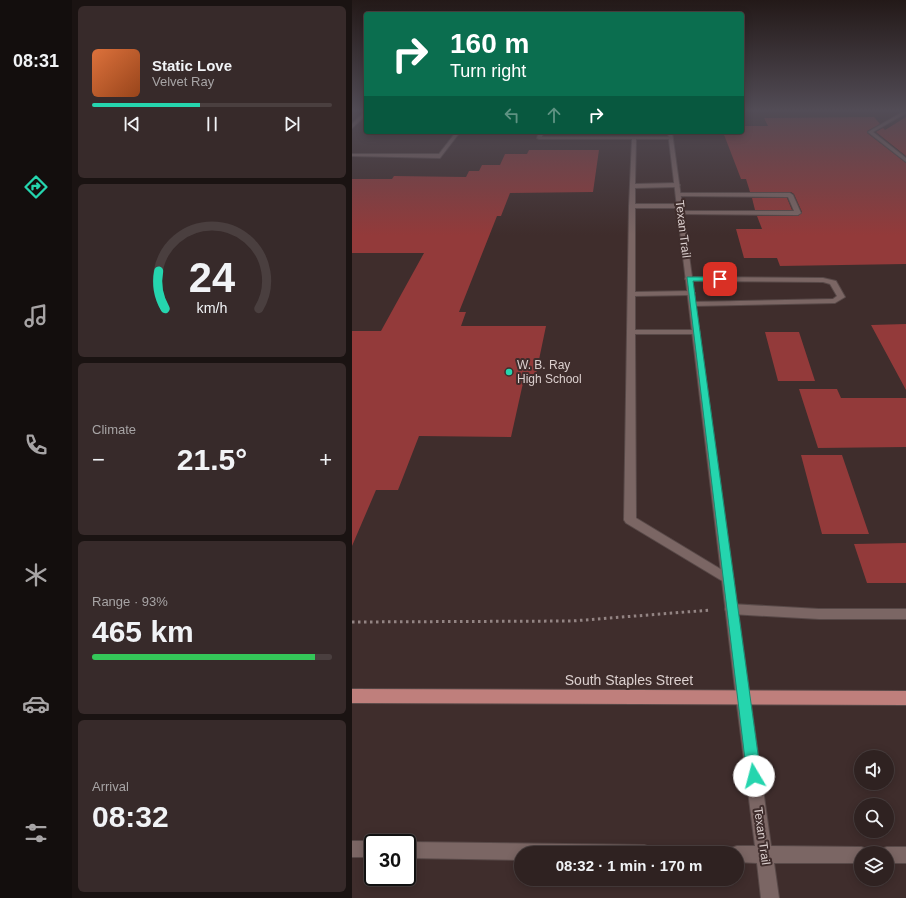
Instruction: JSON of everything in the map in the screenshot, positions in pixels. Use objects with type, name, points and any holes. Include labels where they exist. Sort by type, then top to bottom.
[{"type":"main road","name":"South Staples Street","points":[[352,696],[743,696],[906,698]]},
{"type":"street","points":[[352,155],[440,156],[443,152]]},
{"type":"street","points":[[634,152],[630,520],[728,578]]},
{"type":"street","name":"Texan Trail","points":[[672,152],[770,898]]},
{"type":"street","points":[[896,152],[906,160]]},
{"type":"street","points":[[633,186],[677,185]]},
{"type":"street","points":[[632,206],[798,213],[790,195],[678,195]]},
{"type":"street","points":[[689,279],[822,280],[833,283],[841,297],[835,301],[692,304]]},
{"type":"street","points":[[632,294],[691,293]]},
{"type":"street","points":[[631,332],[696,332]]},
{"type":"street","points":[[732,609],[819,614],[906,614]]},
{"type":"street","points":[[352,849],[364,849]]},
{"type":"street","points":[[416,850],[514,851]]},
{"type":"street","points":[[744,854],[854,855]]},
{"type":"street","points":[[894,855],[906,855]]},
{"type":"path","points":[[352,622],[572,621],[732,609]]},
{"type":"building","points":[[528,152],[599,152],[593,192],[510,193],[501,216],[497,216],[459,312],[466,312],[461,326],[546,326],[536,374],[525,374],[511,437],[419,436],[398,490],[376,490],[352,546],[352,331],[381,331],[424,253],[352,253],[352,179],[392,179],[394,176],[466,177],[469,171],[479,171],[482,165],[500,165],[505,154],[527,154]]},
{"type":"building","points":[[731,152],[892,152],[906,163],[906,264],[780,266],[777,258],[744,258],[736,229],[762,229],[757,216],[798,216],[802,212],[794,194],[791,192],[750,192],[746,179],[741,179]]},
{"type":"building","points":[[901,152],[906,152],[906,156]]},
{"type":"building","points":[[752,198],[787,198],[792,210],[755,210]]},
{"type":"building","points":[[906,324],[906,390],[871,325]]},
{"type":"building","points":[[765,332],[799,332],[815,381],[778,381]]},
{"type":"building","points":[[799,389],[837,389],[841,398],[906,398],[906,447],[818,448]]},
{"type":"building","points":[[801,455],[842,455],[869,534],[822,534]]},
{"type":"building","points":[[906,543],[906,583],[867,583],[854,544]]},
{"type":"place","name":"W. B. Ray High School","points":[[509,372]]},
{"type":"route","points":[[720,279],[689,279],[754,776]]}]
